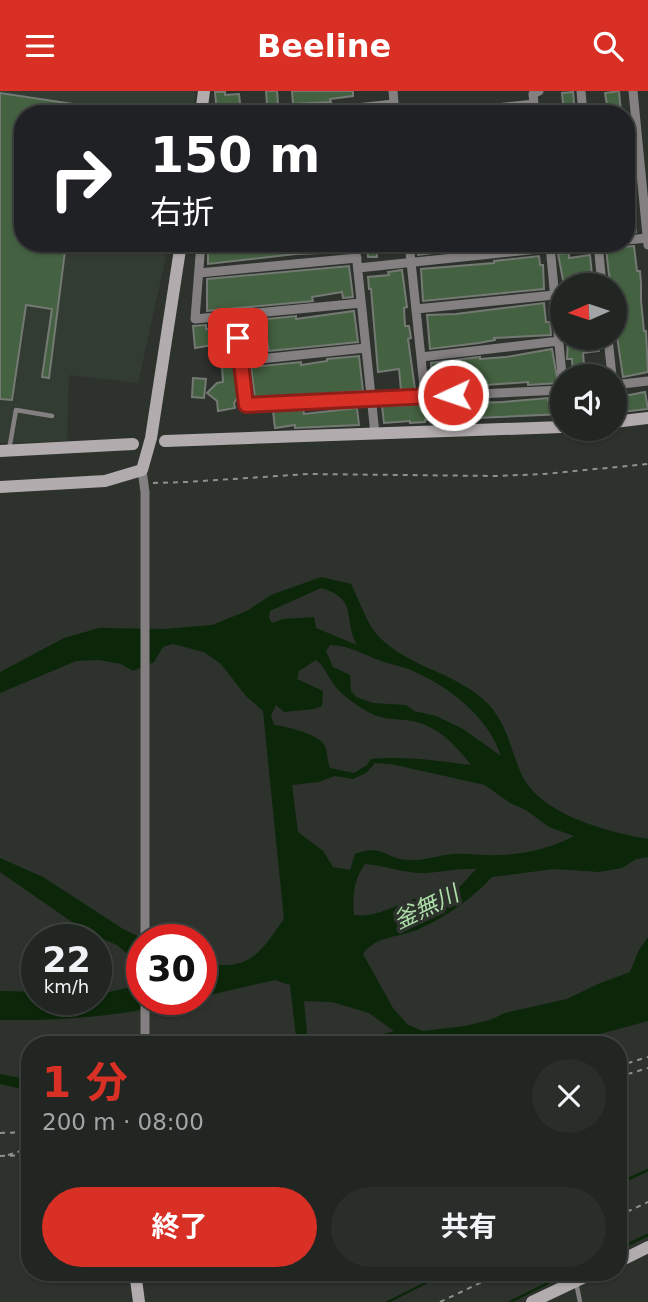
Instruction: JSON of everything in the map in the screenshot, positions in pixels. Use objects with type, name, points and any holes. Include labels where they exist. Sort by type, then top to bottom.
[{"type":"street","points":[[534,105],[533,94],[539,91]]},
{"type":"street","points":[[635,107],[645,188],[648,245]]},
{"type":"street","points":[[145,924],[144,481],[180,252]]},
{"type":"street","points":[[200,252],[195,319],[361,303]]},
{"type":"street","points":[[356,252],[375,434]]},
{"type":"street","points":[[410,252],[425,396]]},
{"type":"street","points":[[199,273],[357,263],[411,263],[501,252]]},
{"type":"street","points":[[550,252],[552,273]]},
{"type":"street","points":[[598,252],[601,273]]},
{"type":"street","points":[[416,309],[550,295]]},
{"type":"street","points":[[236,315],[246,405],[550,391]]},
{"type":"street","points":[[421,357],[550,342]]},
{"type":"street","points":[[241,361],[366,348]]},
{"type":"street","points":[[627,383],[648,381]]},
{"type":"street","points":[[627,420],[648,418]]},
{"type":"street","points":[[165,441],[550,427]]},
{"type":"street","points":[[4,451],[133,444]]},
{"type":"street","points":[[0,487],[144,481]]},
{"type":"street","points":[[145,1015],[145,1036]]},
{"type":"street","points":[[627,1258],[648,1247]]},
{"type":"street","points":[[136,1281],[139,1302]]},
{"type":"street","points":[[532,1302],[576,1281]]},
{"type":"lane","points":[[4,451],[16,410],[52,416]]},
{"type":"lane","points":[[576,1281],[580,1302]]},
{"type":"path","points":[[144,481],[187,482],[308,474],[508,476],[648,464]]},
{"type":"path","points":[[627,1063],[648,1057]]},
{"type":"path","points":[[627,1074],[648,1068]]},
{"type":"path","points":[[0,1133],[21,1132]]},
{"type":"path","points":[[5,1156],[21,1151]]},
{"type":"path","points":[[0,1156],[21,1155]]},
{"type":"path","points":[[627,1212],[648,1202]]},
{"type":"path","points":[[440,1302],[484,1281]]},
{"type":"shaded area","points":[[0,91],[196,91],[194,105],[14,105],[14,252],[167,252],[138,383],[69,375],[67,441],[0,443]]},
{"type":"water","name":"釜無川","points":[[321,577],[351,584],[369,623],[383,641],[397,652],[460,683],[488,704],[504,728],[520,771],[541,799],[575,819],[648,839],[648,857],[636,859],[622,868],[599,872],[554,869],[492,877],[468,899],[440,918],[414,931],[374,943],[363,954],[393,1008],[408,1025],[423,1031],[465,1026],[505,1013],[567,999],[630,972],[648,937],[648,1021],[592,1036],[377,1036],[394,1031],[369,1013],[332,1002],[304,1001],[307,1036],[296,1036],[290,985],[275,980],[217,993],[217,965],[231,965],[251,958],[267,943],[284,919],[263,711],[246,696],[221,664],[204,652],[173,644],[163,647],[154,662],[133,671],[121,664],[99,660],[76,661],[0,693],[0,672],[64,638],[99,628],[164,629],[212,625],[247,611],[271,595]],"holes":[[[321,588],[333,593],[345,604],[357,645],[316,628],[314,617],[283,619],[272,623],[269,618],[270,611]],[[330,645],[409,669],[441,686],[477,716],[501,756],[463,729],[436,716],[414,711],[406,705],[373,703],[356,697],[351,691],[350,675],[333,667],[326,651]],[[316,660],[338,690],[356,705],[380,717],[426,725],[450,742],[471,765],[384,758],[371,759],[354,773],[330,768],[322,742],[302,732],[274,725],[271,715],[276,705],[284,712],[322,706],[323,691],[297,679],[299,671]],[[375,763],[391,764],[485,785],[549,827],[574,836],[547,847],[507,855],[454,854],[412,860],[371,850],[355,854],[350,870],[333,867],[323,851],[298,832],[292,785],[319,782],[335,776],[353,779],[366,773]],[[365,864],[418,873],[477,869],[452,892],[414,899],[377,913],[354,915],[358,875]]]},
{"type":"water","points":[[0,858],[43,877],[126,930],[126,953],[112,943],[112,924],[75,924],[0,872]]},
{"type":"water","points":[[126,988],[126,1012],[112,1014],[112,991]]},
{"type":"water","points":[[0,991],[21,992],[21,1015],[104,1015],[48,1020],[0,1020]]},
{"type":"water","points":[[0,1074],[21,1078],[21,1089],[0,1084]]},
{"type":"building","points":[[266,91],[277,91],[278,104],[267,105]]},
{"type":"building","points":[[292,91],[353,91],[353,96],[330,99],[331,102],[293,104]]},
{"type":"building","points":[[619,91],[620,105],[607,105],[605,93]]},
{"type":"building","points":[[215,92],[225,92],[225,95],[239,94],[240,105],[216,105]]},
{"type":"building","points":[[573,92],[574,105],[563,105],[562,93]]},
{"type":"building","points":[[0,93],[80,105],[14,105],[14,252],[65,252],[49,378],[42,377],[52,309],[26,305],[12,400],[0,399]]},
{"type":"building","points":[[208,252],[348,252],[296,254],[208,264]]},
{"type":"building","points":[[368,252],[377,252],[377,257],[368,257]]},
{"type":"building","points":[[418,252],[434,252],[434,253],[418,255]]},
{"type":"building","points":[[606,252],[635,252],[637,271],[640,271],[648,372],[627,376],[627,364],[621,364],[619,350],[627,350],[627,273],[609,273]]},
{"type":"building","points":[[569,253],[569,258],[590,255],[592,273],[562,273],[558,254]]},
{"type":"building","points":[[539,256],[540,265],[543,265],[544,289],[423,301],[421,269]]},
{"type":"building","points":[[349,266],[353,297],[343,298],[342,292],[312,297],[313,301],[207,311],[207,279]]},
{"type":"building","points":[[402,270],[407,307],[404,308],[405,326],[409,326],[411,338],[408,339],[415,389],[401,390],[399,369],[378,372],[368,277],[389,275],[388,272]]},
{"type":"building","points":[[544,303],[546,322],[550,322],[550,335],[494,338],[495,340],[479,343],[430,349],[427,315]]},
{"type":"building","points":[[354,311],[358,342],[269,351],[266,335],[248,337],[246,321],[296,316],[296,319]]},
{"type":"building","points":[[206,325],[206,329],[227,326],[229,342],[195,348],[193,326]]},
{"type":"building","points":[[552,350],[555,364],[550,364],[550,384],[528,385],[528,382],[433,389],[431,363]]},
{"type":"building","points":[[567,350],[599,350],[583,353],[584,364],[572,364],[572,359],[567,359]]},
{"type":"building","points":[[359,356],[363,391],[255,398],[251,367],[301,362],[301,365]]},
{"type":"building","points":[[234,365],[238,397],[234,403],[235,408],[218,411],[217,401],[207,393],[217,383],[223,382],[222,366]]},
{"type":"building","points":[[193,378],[206,379],[204,398],[192,397]]},
{"type":"building","points":[[645,392],[648,409],[627,411],[627,395]]},
{"type":"building","points":[[548,398],[550,415],[476,420],[465,420],[465,416],[440,417],[425,422],[384,423],[382,406]]},
{"type":"building","points":[[357,408],[359,425],[295,428],[295,425],[275,428],[273,411],[303,409],[304,414]]},
{"type":"waterway","points":[[627,1180],[648,1170]]},
{"type":"waterway","points":[[627,1245],[648,1235]]},
{"type":"waterway","points":[[388,1302],[429,1281]]},
{"type":"waterway","points":[[510,1302],[552,1281]]},
{"type":"route","points":[[238,338],[246,405],[453,395]]}]
